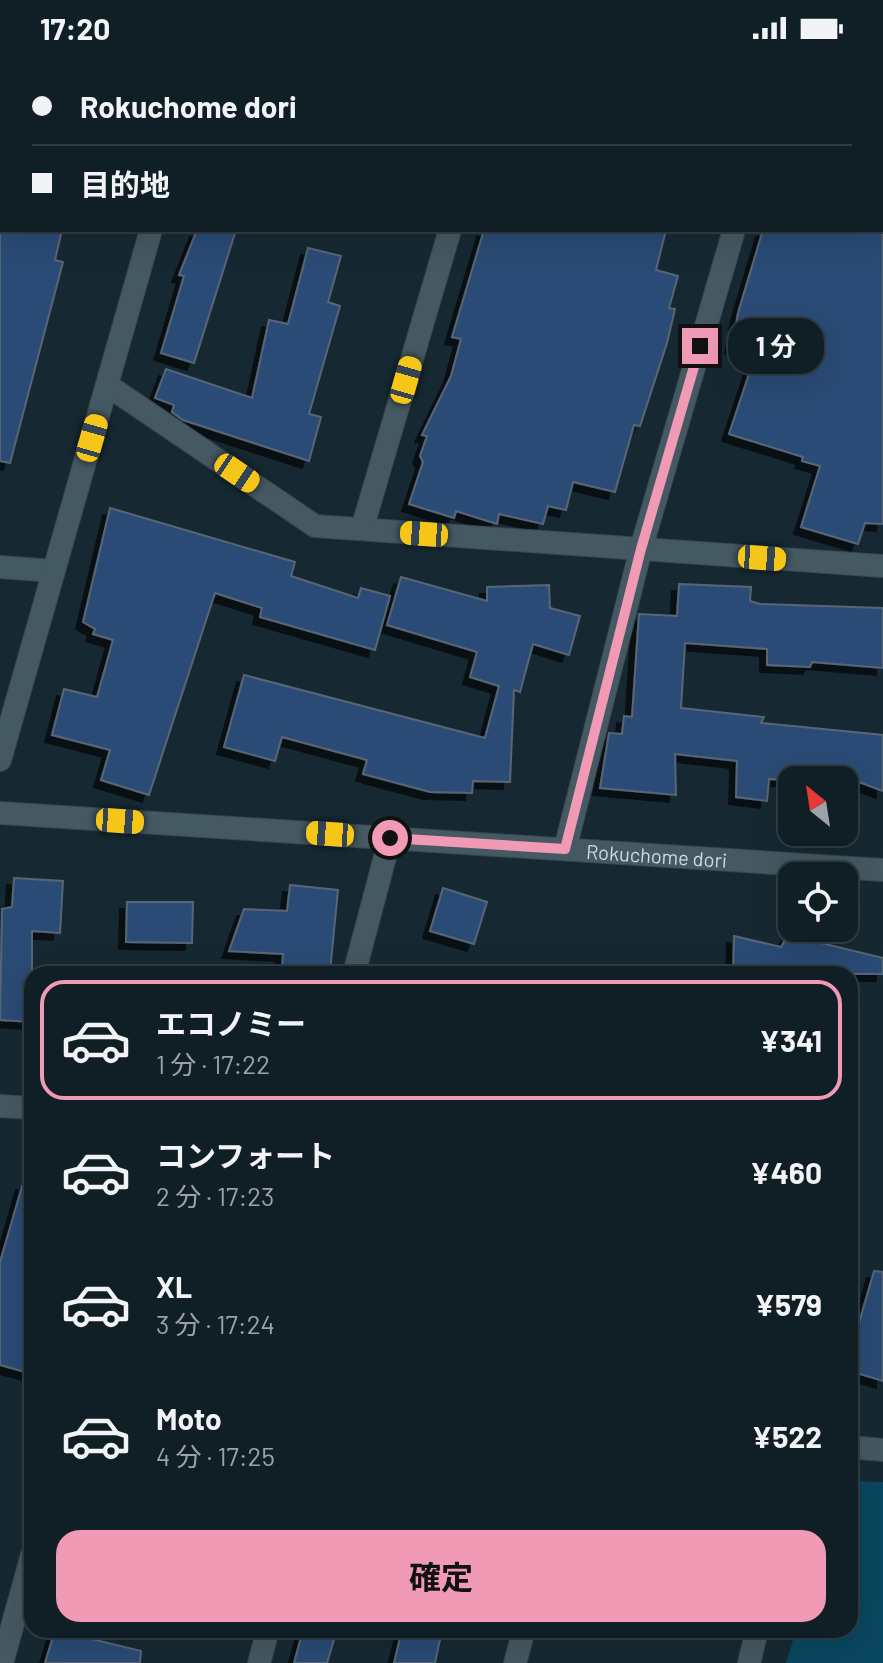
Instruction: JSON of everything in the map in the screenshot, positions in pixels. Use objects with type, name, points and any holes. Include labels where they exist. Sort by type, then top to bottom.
[{"type":"street","points":[[0,760],[150,232]]},
{"type":"street","points":[[362,529],[449,232]]},
{"type":"street","points":[[565,849],[641,549],[733,232]]},
{"type":"street","points":[[107,385],[315,526],[883,566]]},
{"type":"street","points":[[0,567],[54,571]]},
{"type":"street","name":"Rokuchome dori","points":[[0,813],[883,870]]},
{"type":"street","points":[[356,966],[390,838]]},
{"type":"street","points":[[0,1106],[24,1108]]},
{"type":"street","points":[[858,1448],[883,1450]]},
{"type":"street","points":[[2,1663],[24,1584]]},
{"type":"street","points":[[259,1663],[266,1638]]},
{"type":"street","points":[[515,1663],[522,1638]]},
{"type":"street","points":[[749,1663],[755,1638]]},
{"type":"shaded area","points":[[858,1481],[883,1482],[883,1663],[786,1663],[794,1638],[858,1638]]},
{"type":"building","points":[[0,232],[62,232],[55,260],[63,262],[10,463],[0,461]]},
{"type":"building","points":[[196,232],[235,232],[194,363],[161,353],[184,276],[179,275]]},
{"type":"building","points":[[483,232],[666,232],[656,270],[678,276],[669,308],[675,309],[640,426],[634,425],[615,492],[573,482],[566,510],[548,506],[543,524],[499,514],[497,524],[456,511],[454,518],[409,504],[423,462],[420,456],[427,436],[422,435],[451,376],[461,339],[452,337]]},
{"type":"building","points":[[762,232],[883,232],[883,524],[865,523],[858,544],[801,527],[820,466],[802,461],[803,457],[729,434],[756,353],[732,347],[738,313]]},
{"type":"building","points":[[308,248],[341,256],[328,302],[340,306],[309,414],[321,417],[309,461],[183,420],[172,412],[174,405],[155,398],[166,369],[252,398],[269,320],[288,324]]},
{"type":"building","points":[[110,508],[295,562],[291,576],[358,598],[361,588],[390,596],[375,650],[260,617],[262,608],[215,593],[149,795],[101,780],[110,750],[52,735],[64,689],[97,697],[113,640],[93,634],[95,629],[83,622]]},
{"type":"building","points":[[401,577],[487,601],[487,587],[549,585],[550,608],[580,616],[569,655],[533,644],[520,692],[514,690],[510,782],[473,781],[472,793],[430,792],[363,774],[367,760],[282,737],[275,761],[224,747],[244,675],[485,738],[499,686],[470,677],[477,652],[387,625]]},
{"type":"building","points":[[679,584],[751,587],[750,601],[760,604],[883,608],[883,668],[812,662],[810,667],[767,665],[767,649],[685,643],[681,708],[764,717],[761,723],[883,735],[883,791],[858,782],[858,766],[778,766],[778,779],[769,779],[767,801],[736,797],[737,761],[675,754],[676,795],[600,788],[609,733],[622,734],[624,716],[632,717],[639,614],[677,616]]},
{"type":"building","points":[[14,878],[63,881],[60,933],[32,931],[32,966],[24,966],[24,1022],[0,1020],[2,909],[12,907]]},
{"type":"building","points":[[290,885],[338,890],[331,966],[282,966],[283,954],[229,951],[244,909],[287,911]]},
{"type":"building","points":[[443,888],[487,902],[474,944],[430,931]]},
{"type":"building","points":[[127,902],[193,902],[192,943],[126,942]]},
{"type":"building","points":[[734,936],[781,947],[784,942],[817,942],[883,958],[883,974],[858,974],[858,966],[733,966]]},
{"type":"building","points":[[24,1183],[24,1372],[0,1365],[0,1262]]},
{"type":"building","points":[[874,1271],[883,1272],[883,1381],[858,1373],[858,1326]]},
{"type":"building","points":[[53,1638],[88,1638],[141,1651],[140,1663],[45,1663]]},
{"type":"building","points":[[301,1638],[335,1638],[327,1663],[294,1663]]},
{"type":"building","points":[[400,1638],[440,1638],[435,1663],[394,1663]]},
{"type":"route","points":[[390,838],[565,849],[641,549],[700,346]]}]
